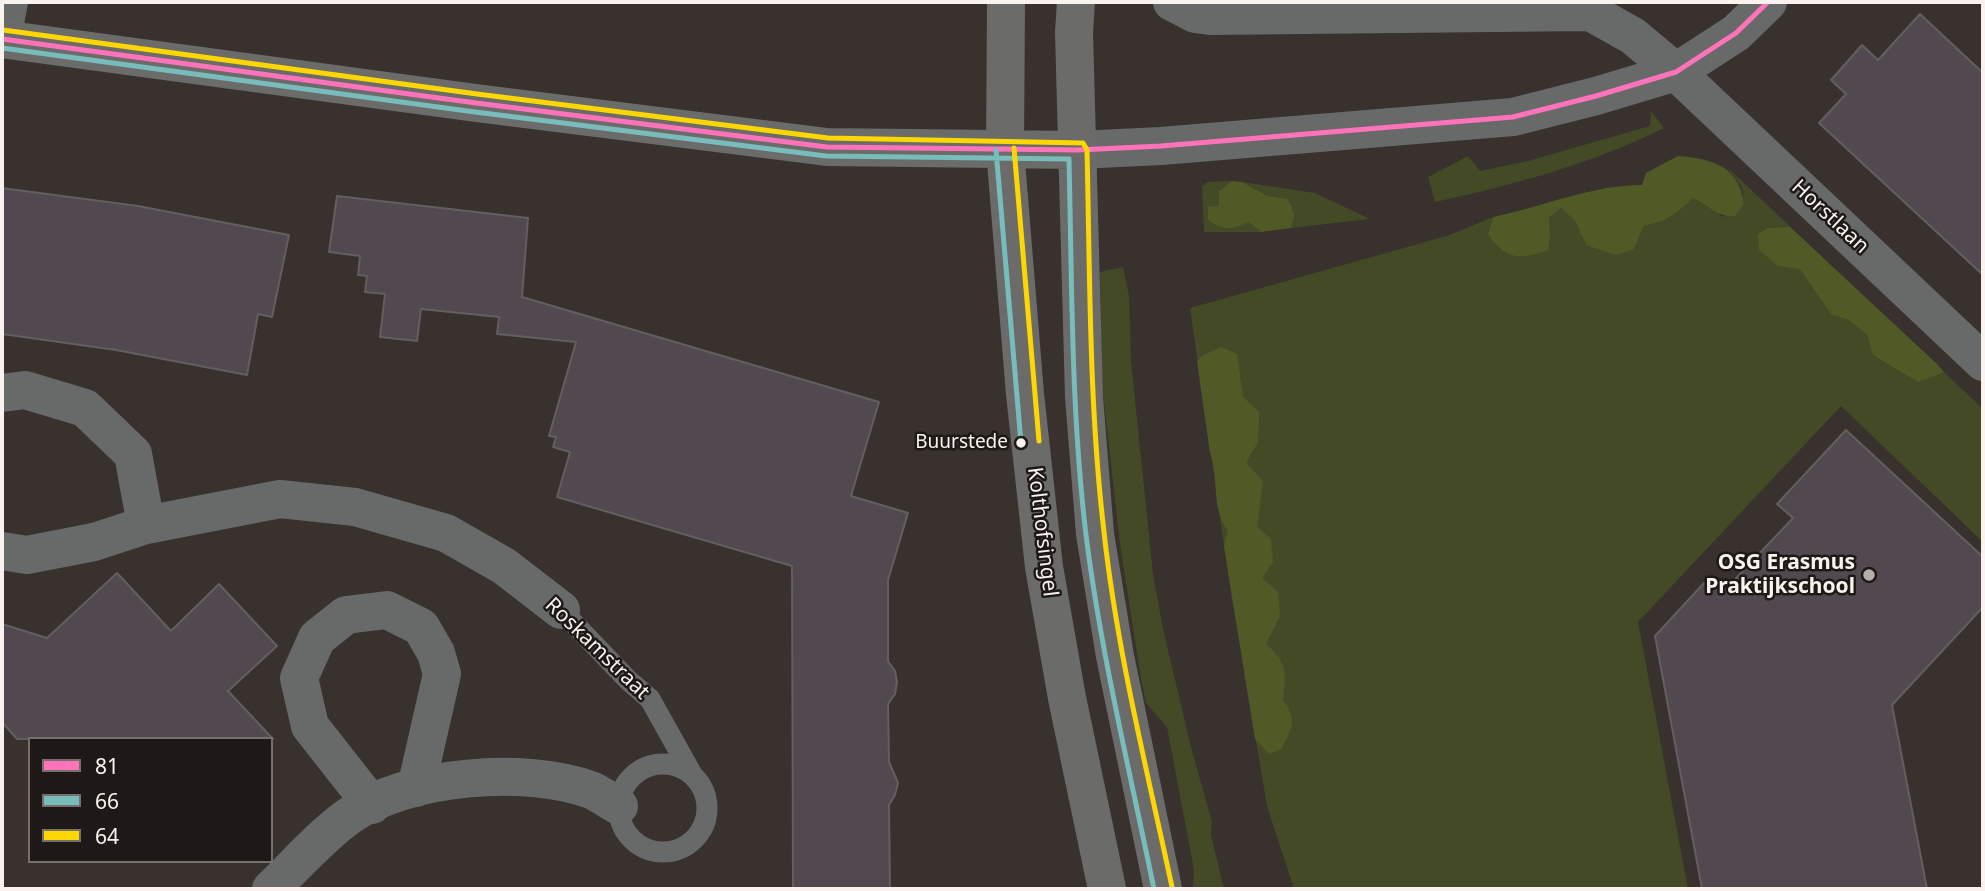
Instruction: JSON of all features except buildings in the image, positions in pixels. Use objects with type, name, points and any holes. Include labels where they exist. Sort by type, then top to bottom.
[{"type":"main road","name":"Kolthofsingel","points":[[1006,2],[1005,149],[1025,394],[1044,568],[1067,698],[1107,889]]},
{"type":"main road","points":[[1076,2],[1074,32],[1084,397],[1095,534],[1125,709],[1163,889]]},
{"type":"main road","points":[[2,38],[476,103],[827,146],[1078,150]]},
{"type":"street","points":[[2,38],[9,2]]},
{"type":"street","name":"Horstlaan","points":[[1172,2],[1195,14],[1210,16],[1590,12],[1633,36],[1676,72],[1983,362]]},
{"type":"street","points":[[1078,150],[1161,146],[1513,117],[1676,72],[1736,33],[1768,2]]},
{"type":"street","points":[[2,393],[25,390],[85,408],[133,454],[146,525]]},
{"type":"street","name":"Roskamstraat","points":[[2,551],[27,555],[94,542],[146,525],[279,499],[355,508],[446,533],[504,566],[561,610]]},
{"type":"street","points":[[372,805],[310,726],[299,678],[317,638],[346,615],[387,610],[421,627],[436,653],[442,674],[416,788]]},
{"type":"street","points":[[271,889],[349,816],[389,796],[447,780],[521,777],[593,791],[618,806]]},
{"type":"lane","name":"Roskamstraat","points":[[561,610],[628,680],[650,699],[693,776]]},
{"type":"lane","points":[[653,765],[674,766],[693,776],[702,787],[706,817],[692,842],[679,850],[657,851],[636,843],[626,833],[618,806],[629,780],[653,765]]},
{"type":"green space","points":[[1651,111],[1664,128],[1637,141],[1552,172],[1435,202],[1428,177],[1468,156],[1480,171],[1528,161],[1650,126]]},
{"type":"green space","points":[[1678,156],[1712,162],[1729,172],[1741,190],[1744,203],[1735,216],[1718,213],[1693,198],[1671,216],[1644,226],[1634,249],[1616,255],[1586,245],[1575,221],[1561,208],[1549,218],[1548,250],[1514,256],[1501,249],[1488,234],[1493,217],[1586,192],[1642,185],[1646,173]]},
{"type":"green space","points":[[1727,167],[1983,409],[1983,542],[1841,406],[1638,622],[1688,889],[1294,889],[1267,806],[1231,593],[1190,308],[1450,235],[1493,217],[1488,234],[1550,235],[1549,218],[1561,208],[1575,221],[1586,245],[1634,249],[1644,226],[1671,216],[1693,198],[1723,217],[1744,203],[1742,187]]},
{"type":"green space","points":[[1232,181],[1219,191],[1261,232],[1204,232],[1202,186],[1208,182]]},
{"type":"green space","points":[[1232,181],[1242,182],[1268,196],[1288,199],[1295,214],[1291,228],[1261,232],[1249,222],[1229,228],[1208,220],[1208,207],[1219,206],[1219,191]]},
{"type":"green space","points":[[1242,182],[1315,193],[1370,219],[1291,228],[1295,214],[1288,199],[1268,196]]},
{"type":"green space","points":[[1790,227],[1944,372],[1918,382],[1873,355],[1867,334],[1849,320],[1831,314],[1800,269],[1778,266],[1759,250],[1758,234],[1768,228]]},
{"type":"green space","points":[[1123,267],[1129,296],[1131,361],[1153,574],[1191,747],[1212,822],[1211,835],[1224,889],[1193,889],[1194,870],[1167,727],[1146,703],[1141,679],[1120,544],[1102,384],[1100,272]]},
{"type":"green space","points":[[1221,347],[1237,354],[1243,397],[1259,412],[1258,442],[1246,463],[1263,481],[1257,527],[1271,539],[1273,562],[1262,578],[1278,592],[1280,616],[1266,644],[1282,663],[1285,682],[1283,700],[1292,719],[1281,749],[1269,754],[1255,739],[1224,546],[1228,530],[1222,521],[1217,502],[1197,361]]},
{"type":"transit line","name":"81","points":[[2,39],[827,147],[1078,150],[1161,146],[1513,117],[1676,72],[1736,33],[1768,2]]},
{"type":"transit line","name":"64","points":[[3,30],[828,138],[1083,143],[1087,150],[1093,389],[1104,532],[1125,666],[1172,887]]},
{"type":"transit line","name":"66","points":[[2,48],[826,156],[1069,159],[1075,394],[1086,535],[1108,668],[1154,889]]},
{"type":"transit line","name":"64","points":[[1014,148],[1039,441]]},
{"type":"transit line","name":"66","points":[[996,150],[1021,443]]},
{"type":"place","name":"Buurstede","points":[[1021,443]]},
{"type":"place","name":"OSG Erasmus Praktijkschool","points":[[1869,575]]}]
